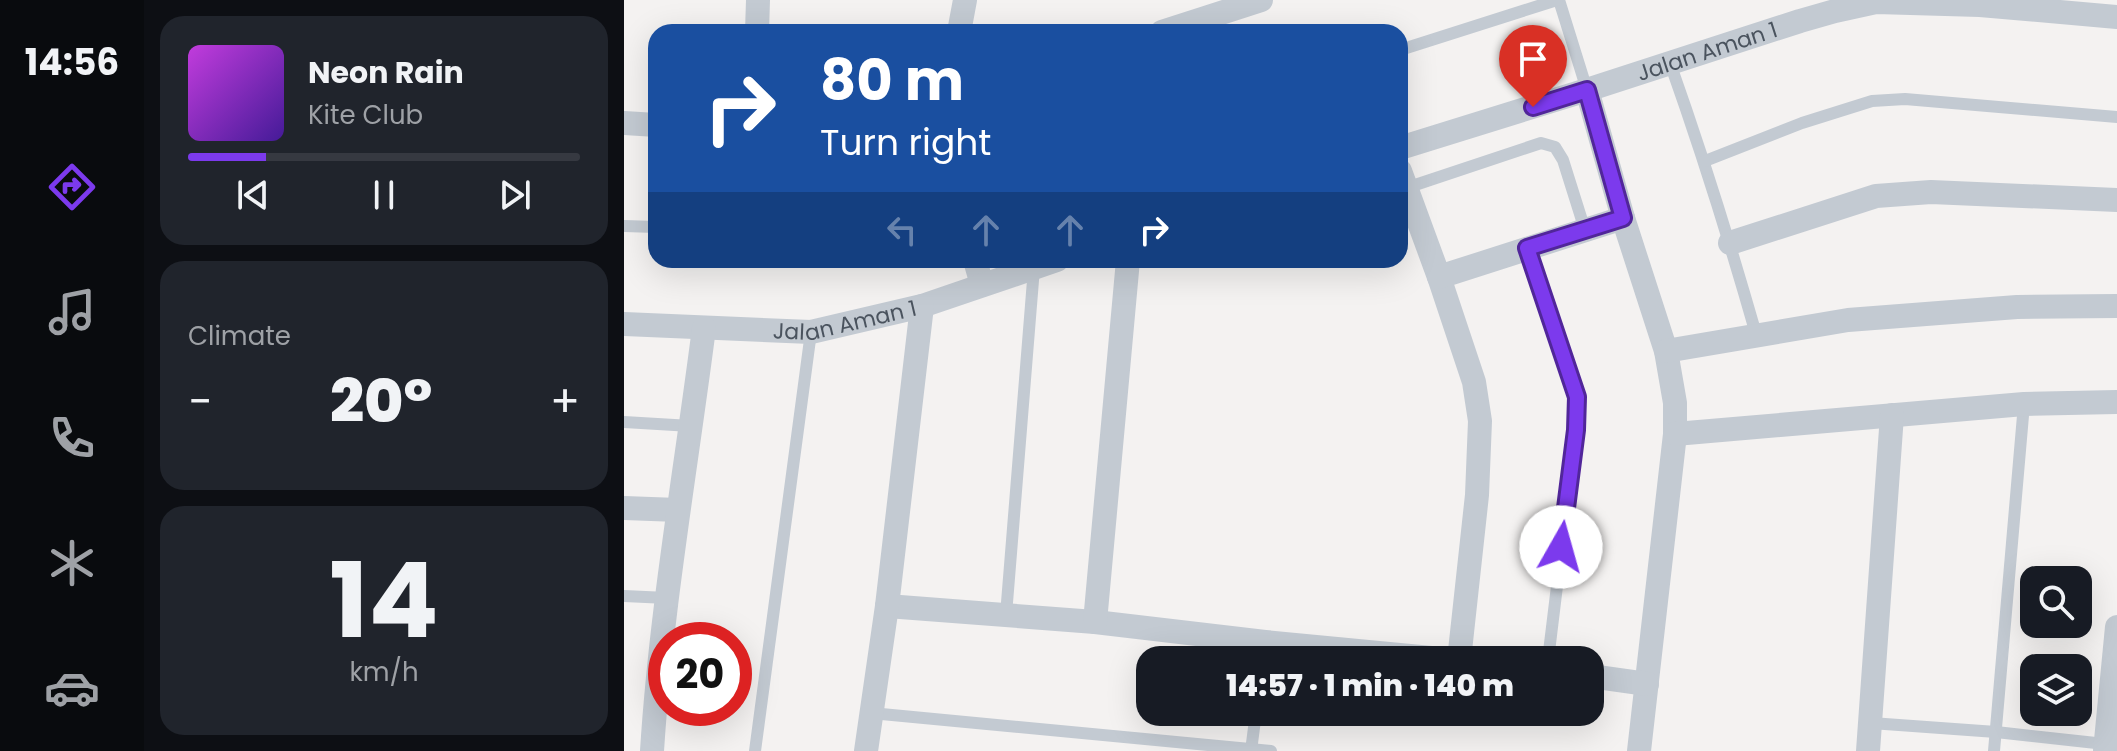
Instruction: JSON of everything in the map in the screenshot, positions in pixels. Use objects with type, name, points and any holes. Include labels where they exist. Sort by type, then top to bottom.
[{"type":"street","points":[[757,24],[758,0]]},
{"type":"street","points":[[960,24],[965,0]]},
{"type":"street","points":[[1200,24],[1261,0]]},
{"type":"street","name":"Jalan Aman 1","points":[[1408,146],[1800,21],[1876,2],[1980,2],[2071,7],[2117,17]]},
{"type":"street","points":[[1587,90],[1623,218],[1666,351],[1675,403],[1675,434],[1639,751]]},
{"type":"street","points":[[624,123],[648,124]]},
{"type":"street","points":[[1730,243],[1876,196],[1931,192],[2117,200]]},
{"type":"street","points":[[1408,193],[1474,382],[1480,421],[1477,495],[1461,646]]},
{"type":"street","points":[[1439,277],[1623,218]]},
{"type":"street","points":[[977,268],[982,285]]},
{"type":"street","name":"Jalan Aman 1","points":[[624,324],[811,332],[922,306],[1034,268]]},
{"type":"street","points":[[1095,622],[1127,268]]},
{"type":"street","points":[[866,751],[887,606],[922,306]]},
{"type":"street","points":[[1666,351],[1848,320],[2017,307],[2117,306]]},
{"type":"street","points":[[652,751],[667,598],[704,328]]},
{"type":"street","points":[[1675,434],[2024,404],[2117,402]]},
{"type":"street","points":[[1868,751],[1892,415]]},
{"type":"street","points":[[624,508],[678,510]]},
{"type":"street","points":[[887,606],[1095,622],[1265,646]]},
{"type":"street","points":[[2105,748],[2112,713],[2117,627]]},
{"type":"street","points":[[1604,678],[1647,684]]},
{"type":"lane","points":[[1408,47],[1558,0],[1587,90]]},
{"type":"lane","points":[[1670,63],[1705,161],[1756,334]]},
{"type":"lane","points":[[1705,161],[1802,123],[1872,101],[1905,99],[2117,117]]},
{"type":"lane","points":[[1408,178],[1541,143],[1555,147],[1563,160],[1585,230]]},
{"type":"lane","points":[[624,226],[648,227]]},
{"type":"lane","points":[[1527,248],[1577,397],[1576,430],[1550,646]]},
{"type":"lane","points":[[1006,615],[1046,268]]},
{"type":"lane","points":[[755,751],[811,332]]},
{"type":"lane","points":[[1994,751],[2024,404]]},
{"type":"lane","points":[[624,422],[691,426]]},
{"type":"lane","points":[[624,596],[667,598]]},
{"type":"lane","points":[[871,713],[1271,751]]},
{"type":"lane","points":[[1871,723],[1996,732],[2105,748]]},
{"type":"lane","points":[[1252,750],[1255,726]]},
{"type":"route","points":[[1533,107],[1587,90],[1623,218],[1527,248],[1577,397],[1576,430],[1561,547]]}]
